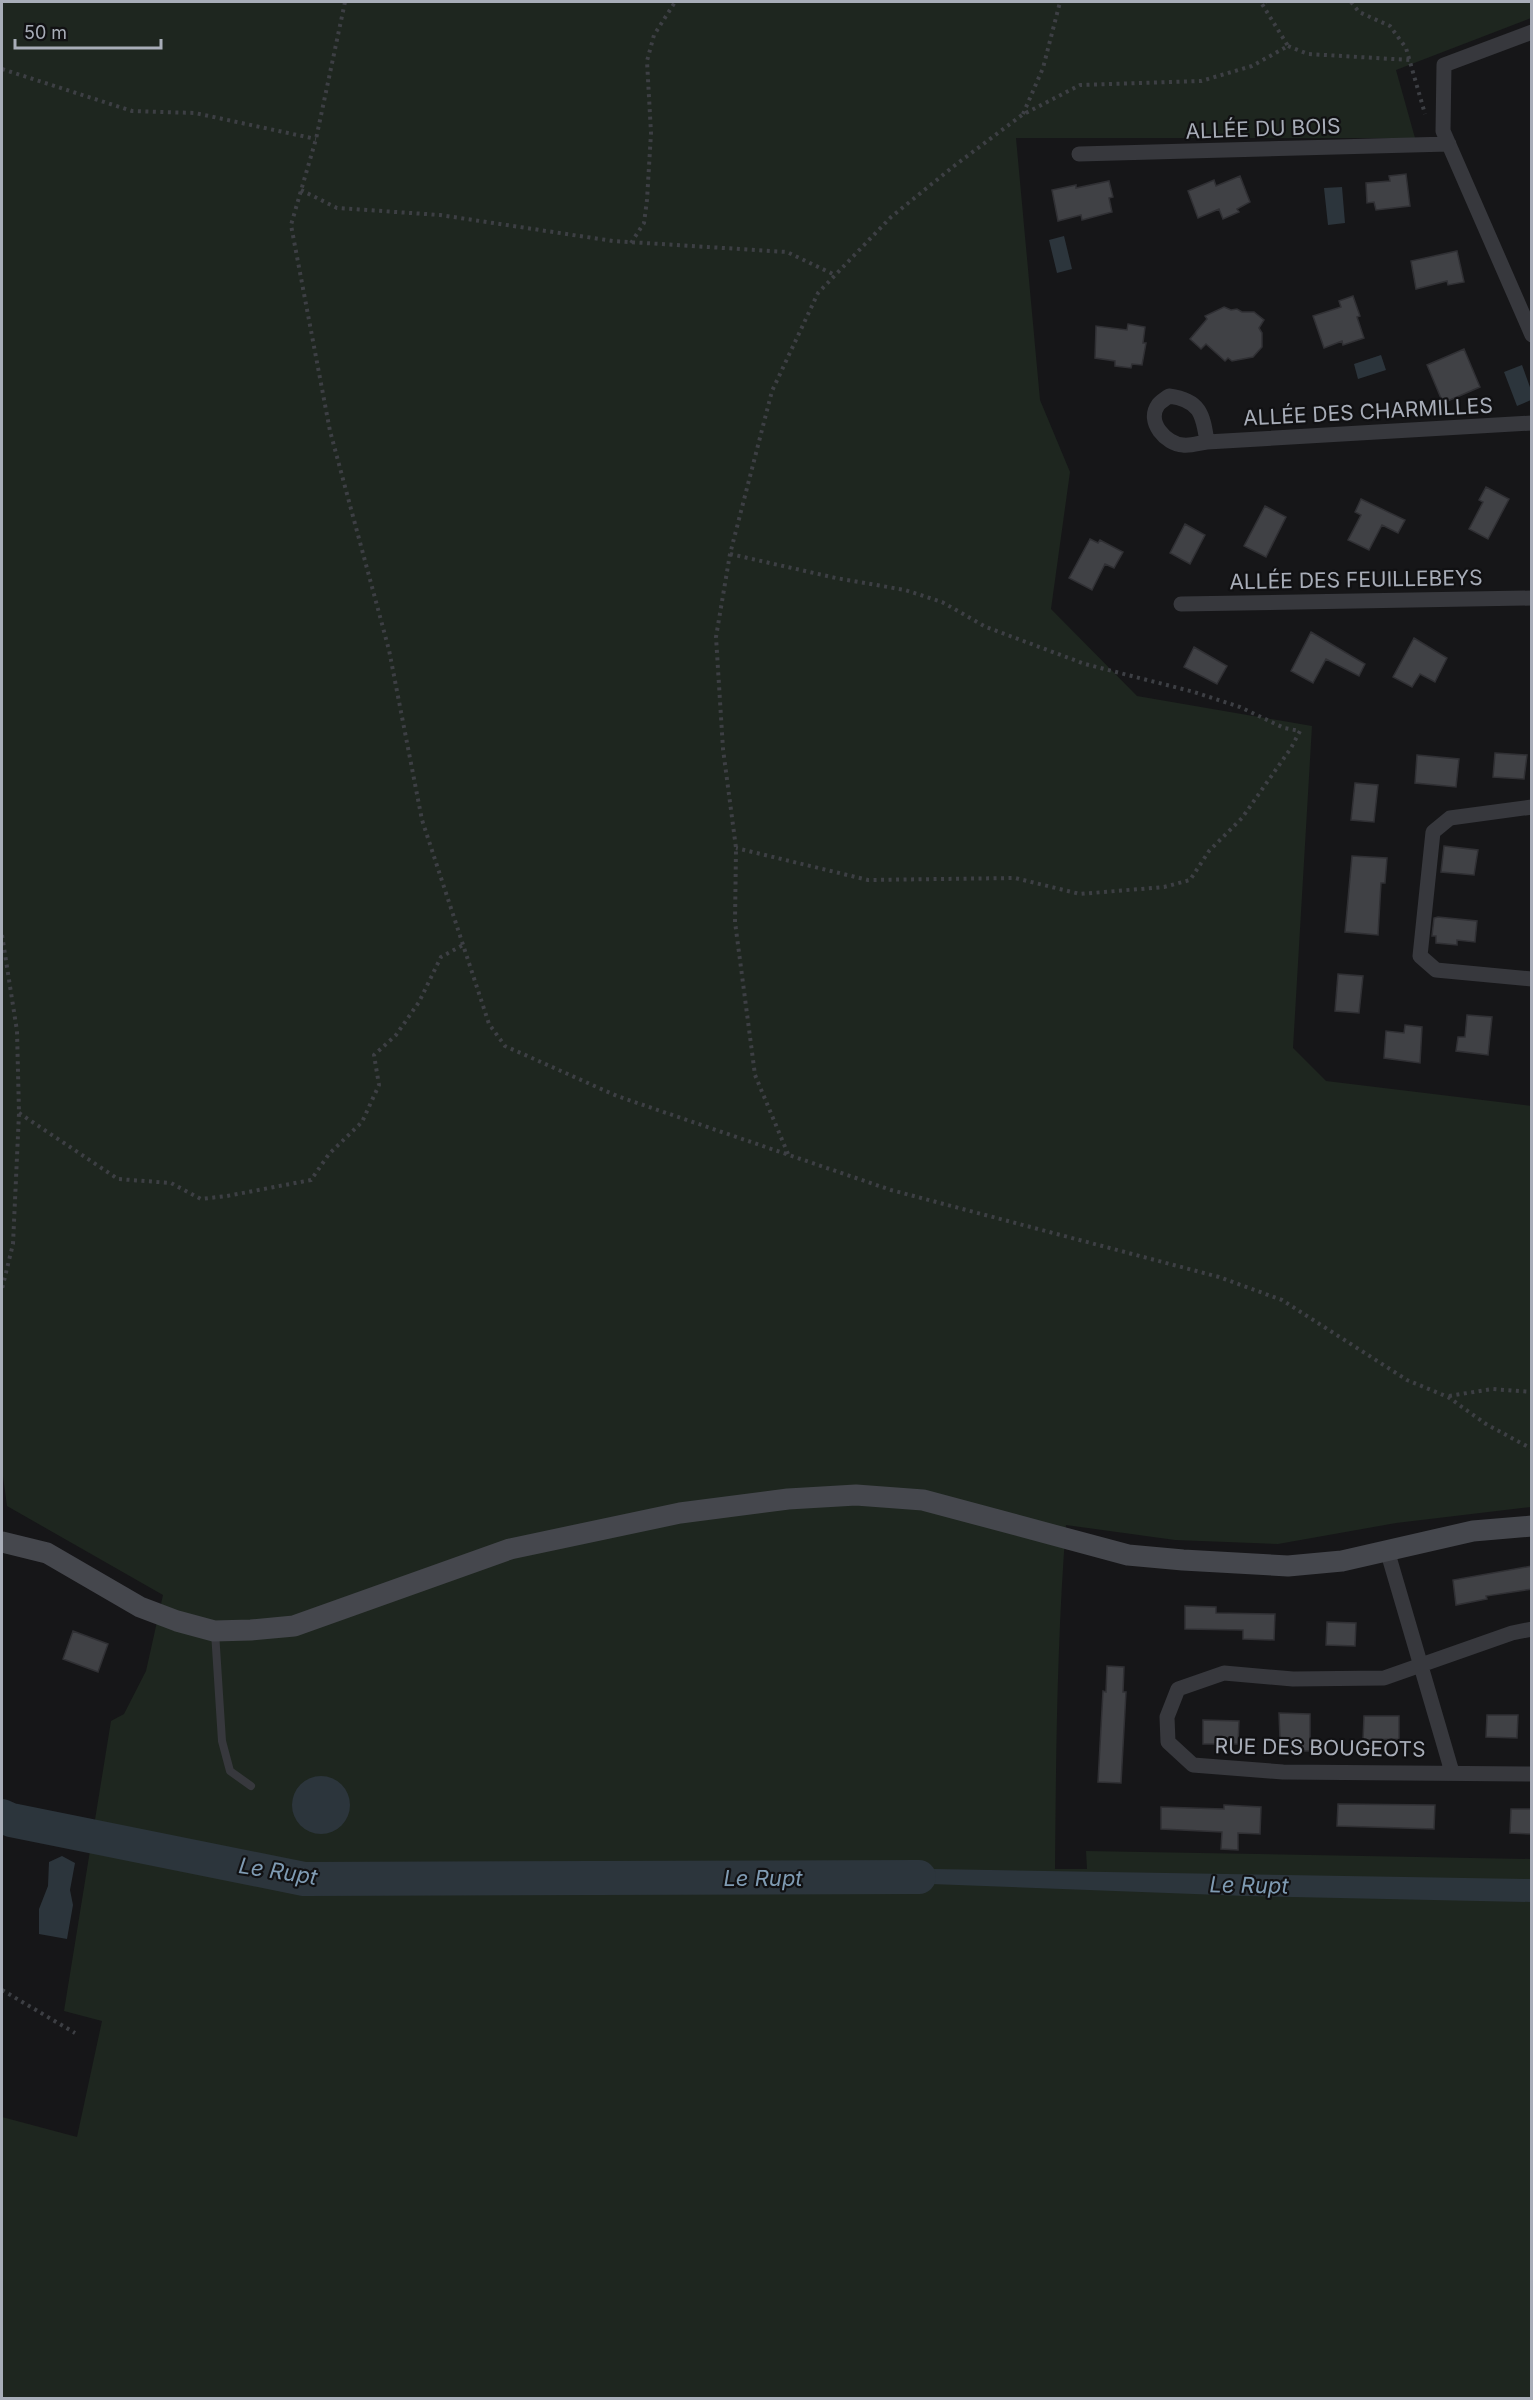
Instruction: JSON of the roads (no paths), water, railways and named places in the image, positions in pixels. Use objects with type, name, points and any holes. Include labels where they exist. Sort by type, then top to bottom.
[{"type":"main road","points":[[2,1542],[46,1553],[141,1607],[177,1621],[214,1631],[294,1626],[510,1549],[680,1513],[788,1499],[856,1495],[923,1500],[1128,1555],[1288,1566],[1342,1561],[1473,1531],[1532,1526]]},
{"type":"street","points":[[1532,32],[1443,65],[1443,130],[1532,335]]},
{"type":"street","name":"ALLÉE DU BOIS","points":[[1079,154],[1449,144]]},
{"type":"street","name":"ALLÉE DES CHARMILLES","points":[[1207,442],[1532,423]]},
{"type":"street","name":"ALLÉE DES FEUILLEBEYS","points":[[1181,604],[1532,598]]},
{"type":"street","points":[[1532,807],[1450,818],[1433,832],[1420,956],[1437,970],[1532,979]]},
{"type":"street","points":[[1387,1550],[1452,1772]]},
{"type":"street","name":"RUE DES BOUGEOTS","points":[[1532,1629],[1512,1633],[1384,1678],[1293,1679],[1224,1673],[1178,1689],[1167,1717],[1168,1742],[1193,1765],[1282,1772],[1532,1773]]},
{"type":"lane","points":[[214,1631],[222,1741],[230,1771],[251,1786]]},
{"type":"water","points":[[1342,187],[1345,223],[1328,225],[1324,188]]},
{"type":"water","points":[[1064,236],[1072,269],[1057,273],[1049,240]]},
{"type":"water","points":[[1381,355],[1386,370],[1358,379],[1354,364]]},
{"type":"water","points":[[1522,365],[1531,390],[1531,400],[1517,406],[1504,372]]},
{"type":"water","points":[[315,1776],[327,1776],[342,1784],[350,1799],[350,1811],[342,1826],[327,1834],[315,1834],[300,1826],[292,1811],[292,1799],[300,1784]]},
{"type":"water","points":[[62,1856],[75,1863],[70,1890],[73,1905],[67,1939],[39,1934],[39,1909],[48,1886],[49,1862]]},
{"type":"water","points":[[933,1869],[1531,1879],[1531,1902],[1247,1896],[931,1884],[870,1877]]},
{"type":"waterway","name":"Le Rupt","points":[[2,1816],[11,1820],[304,1879],[919,1877]]}]
